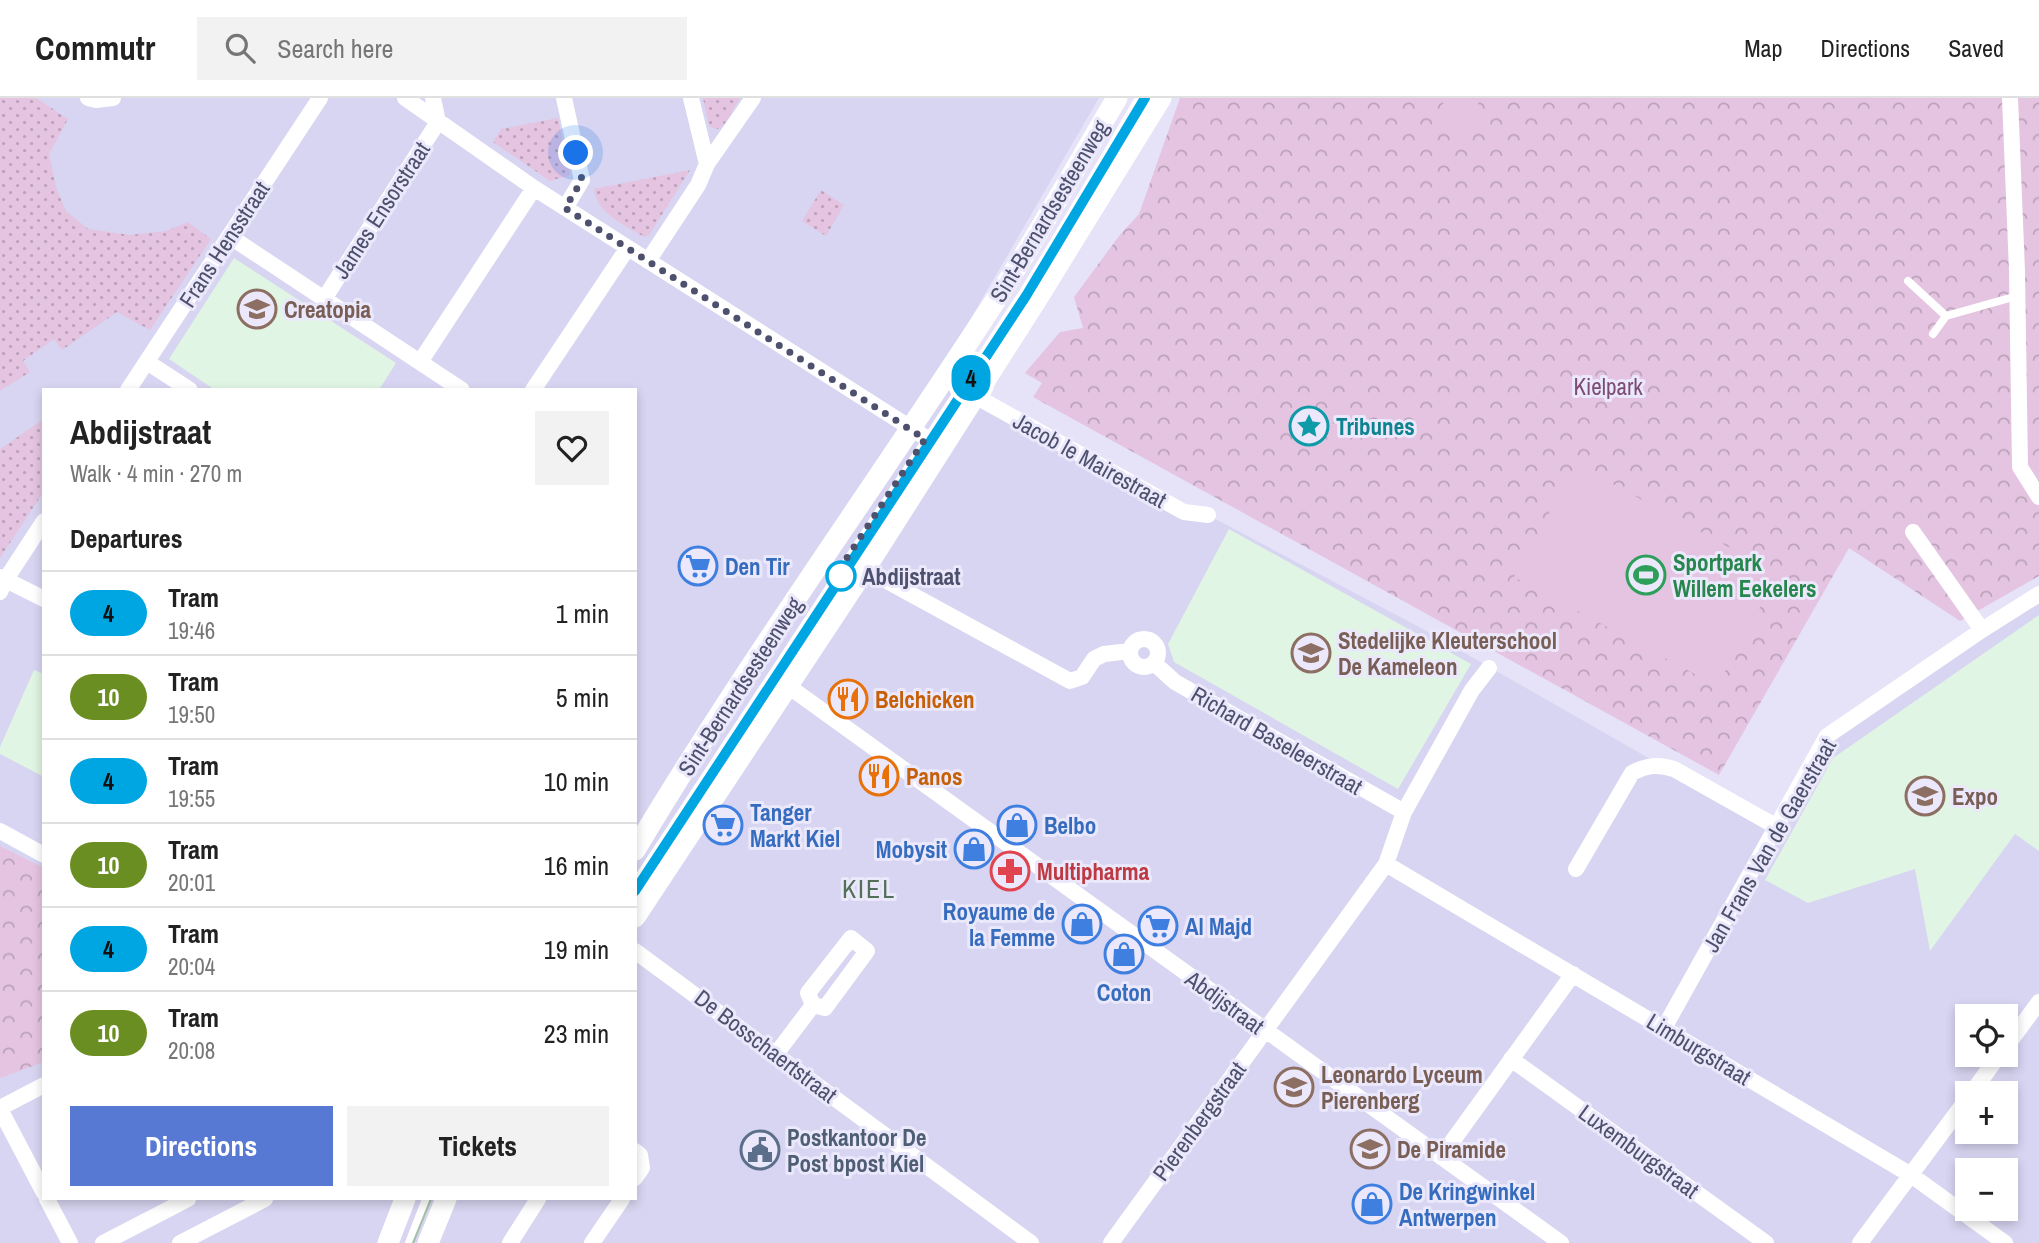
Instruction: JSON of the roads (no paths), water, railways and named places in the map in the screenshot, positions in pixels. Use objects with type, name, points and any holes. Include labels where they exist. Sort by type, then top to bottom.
[{"type":"street","points":[[88,98],[113,98]]},
{"type":"street","name":"Frans Hensstraat","points":[[129,388],[320,98]]},
{"type":"street","points":[[405,98],[627,249],[926,439]]},
{"type":"street","points":[[433,98],[438,122]]},
{"type":"street","points":[[564,98],[582,180],[565,208]]},
{"type":"street","points":[[691,98],[707,164]]},
{"type":"street","points":[[649,261],[698,185],[707,164],[753,98]]},
{"type":"street","name":"Sint-Bernardsesteenweg","points":[[637,914],[865,569],[926,439],[1007,283],[1117,98]]},
{"type":"street","name":"Sint-Bernardsesteenweg","points":[[637,846],[725,707],[926,439],[975,396],[1161,98]]},
{"type":"street","points":[[2010,98],[2020,467],[2039,496]]},
{"type":"street","name":"James Ensorstraat","points":[[324,299],[438,122]]},
{"type":"street","points":[[419,362],[534,188]]},
{"type":"street","points":[[229,236],[459,388]]},
{"type":"street","points":[[534,388],[627,249]]},
{"type":"street","points":[[147,362],[187,388]]},
{"type":"street","name":"Jacob le Mairestraat","points":[[975,396],[1184,512],[1208,515]]},
{"type":"street","points":[[42,525],[2,583],[42,598]]},
{"type":"street","points":[[1913,531],[1982,630]]},
{"type":"street","name":"Richard Baseleerstraat","points":[[865,569],[1070,681],[1082,677],[1094,659],[1104,654],[1130,651]]},
{"type":"street","name":"Jan Frans Van de Gaerstraat","points":[[1664,1028],[1827,736],[2039,594]]},
{"type":"street","name":"Richard Baseleerstraat","points":[[1151,640],[1158,650],[1154,663],[1144,666],[1136,663],[1130,656],[1136,641],[1151,640]]},
{"type":"street","name":"Richard Baseleerstraat","points":[[1154,663],[1175,682],[1404,812]]},
{"type":"street","name":"Pierenbergstraat","points":[[1111,1243],[1386,864],[1404,812],[1472,690],[1489,668]]},
{"type":"street","name":"Abdijstraat","points":[[788,687],[1561,1243]]},
{"type":"street","points":[[1576,869],[1632,773],[1644,767],[1659,764],[1674,769],[1777,827]]},
{"type":"street","points":[[0,831],[42,854]]},
{"type":"street","name":"Limburgstraat","points":[[1386,864],[1911,1175],[2005,1243]]},
{"type":"street","name":"De Bosschaertstraat","points":[[637,952],[1031,1243]]},
{"type":"street","points":[[1441,1157],[1573,974]]},
{"type":"street","points":[[2018,1031],[2039,1002]]},
{"type":"street","points":[[776,1054],[813,1005]]},
{"type":"street","name":"Luxemburgstraat","points":[[1511,1059],[1766,1243]]},
{"type":"street","points":[[42,1086],[0,1108],[42,1189]]},
{"type":"street","points":[[1860,1243],[1955,1115]]},
{"type":"street","points":[[637,1153],[640,1155],[642,1168],[637,1175]]},
{"type":"street","points":[[48,1200],[70,1243]]},
{"type":"street","points":[[103,1243],[186,1200]]},
{"type":"street","points":[[180,1243],[263,1200]]},
{"type":"street","points":[[388,1243],[405,1200]]},
{"type":"street","points":[[428,1243],[446,1200]]},
{"type":"street","points":[[510,1243],[537,1200]]},
{"type":"street","points":[[592,1243],[621,1200]]},
{"type":"lane","points":[[637,880],[1032,276],[1139,98]]},
{"type":"lane","points":[[1908,281],[1946,316]]},
{"type":"lane","points":[[1933,334],[1946,316],[2017,296]]},
{"type":"lane","points":[[409,1243],[426,1200]]},
{"type":"tram line","points":[[637,888],[1026,296],[1145,98]]},
{"type":"tram line","name":"4","points":[[637,888],[1026,296],[1145,98]]},
{"type":"tram line","points":[[413,1243],[431,1200]]},
{"type":"place","name":"Creatopia","points":[[257,309]]},
{"type":"place","name":"Tribunes","points":[[1309,426]]},
{"type":"place","name":"Den Tir","points":[[698,566]]},
{"type":"place","name":"Sportpark Willem Eekelers","points":[[1646,575]]},
{"type":"place","name":"Abdijstraat","points":[[841,576]]},
{"type":"place","name":"Stedelijke Kleuterschool De Kameleon","points":[[1311,653]]},
{"type":"place","name":"Belchicken","points":[[848,699]]},
{"type":"place","name":"Panos","points":[[879,776]]},
{"type":"place","name":"Expo","points":[[1925,796]]},
{"type":"place","name":"Tanger Markt Kiel","points":[[723,825]]},
{"type":"place","name":"Belbo","points":[[1017,825]]},
{"type":"place","name":"Mobysit","points":[[974,849]]},
{"type":"place","name":"Multipharma","points":[[1010,871]]},
{"type":"place","name":"Royaume de la Femme","points":[[1082,924]]},
{"type":"place","name":"Al Majd","points":[[1158,926]]},
{"type":"place","name":"Coton","points":[[1124,954]]},
{"type":"place","name":"Leonardo Lyceum Pierenberg","points":[[1294,1087]]},
{"type":"place","name":"De Piramide","points":[[1370,1149]]},
{"type":"place","name":"Postkantoor De Post bpost Kiel","points":[[760,1150]]},
{"type":"place","name":"De Kringwinkel Antwerpen","points":[[1372,1204]]},
{"type":"district","name":"KIEL","points":[[869,888]]},
{"type":"park label","name":"Kielpark","points":[[1608,386]]}]
